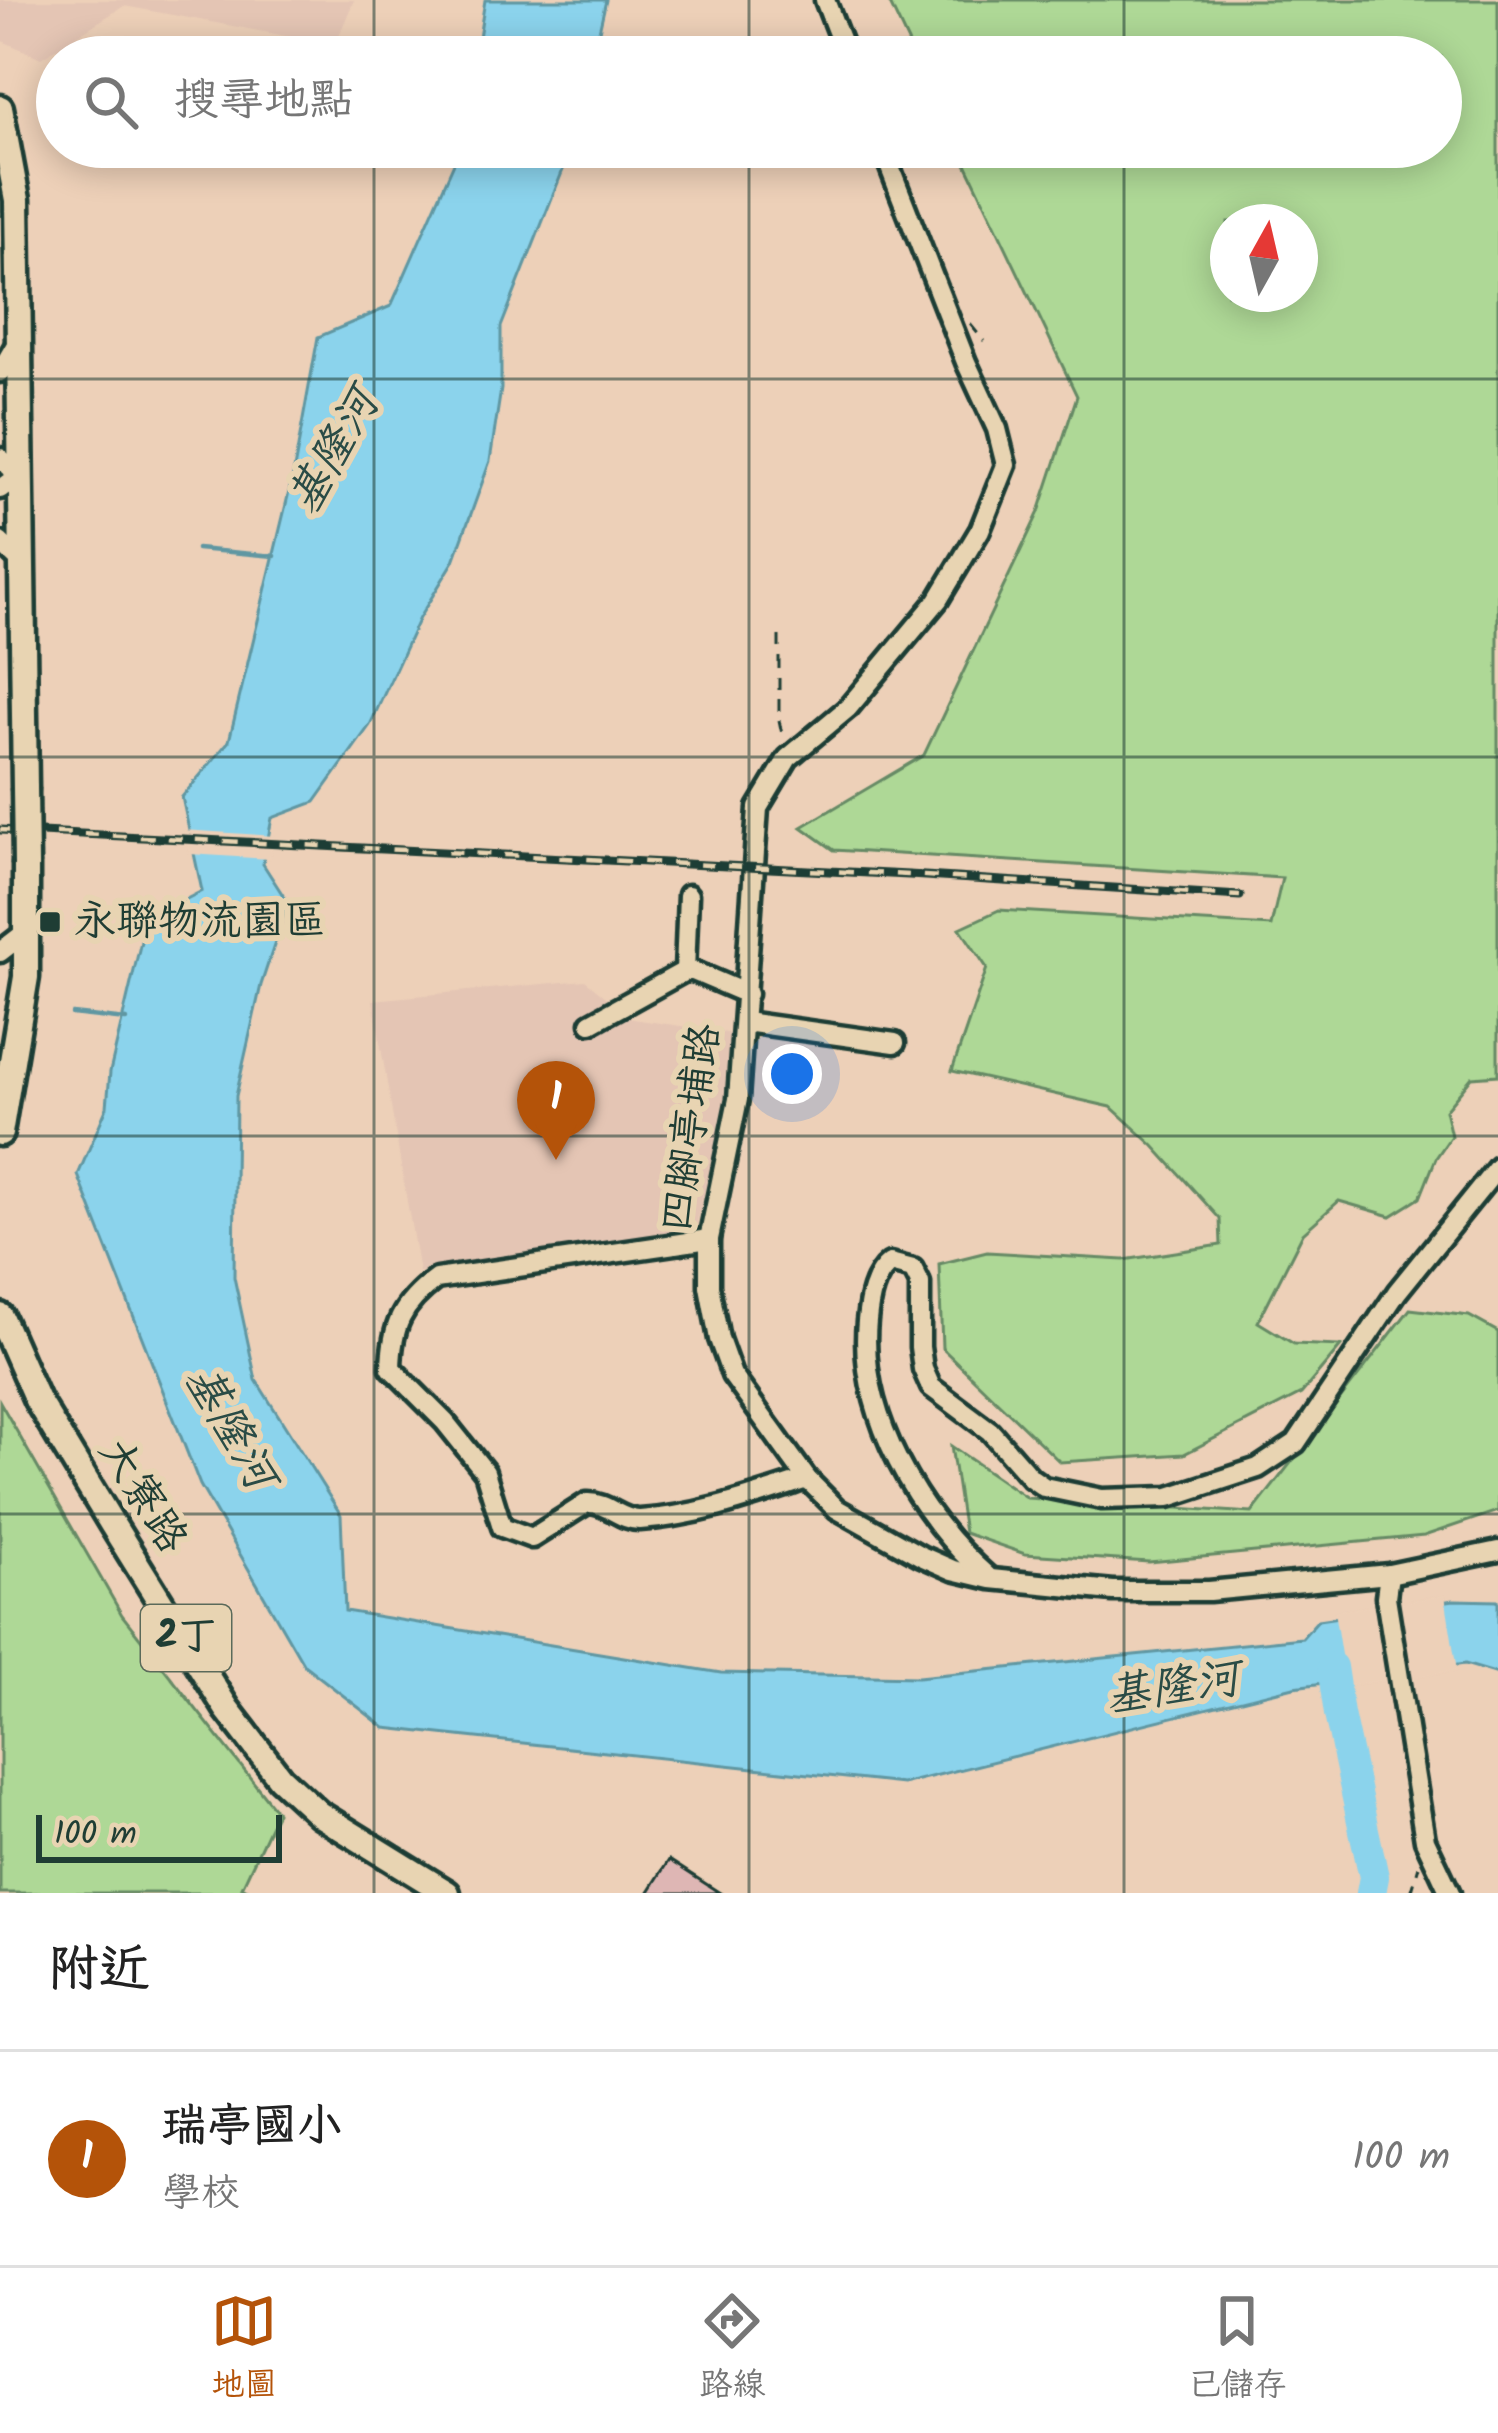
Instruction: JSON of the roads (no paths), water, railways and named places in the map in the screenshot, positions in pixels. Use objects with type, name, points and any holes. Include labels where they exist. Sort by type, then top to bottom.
[{"type":"main road","points":[[0,108],[16,200],[18,341],[6,474],[21,562],[26,865],[26,932],[11,1004],[0,1132]]},
{"type":"main road","name":"大寮路","points":[[0,1316],[38,1400],[112,1524],[227,1709],[280,1778],[319,1814],[447,1893]]},
{"type":"street","points":[[825,0],[839,36]]},
{"type":"street","name":"四腳亭埔路","points":[[890,168],[997,429],[1006,465],[980,530],[938,600],[848,708],[788,758],[758,808],[737,1100],[709,1239],[709,1286],[718,1339],[732,1375],[807,1479],[837,1508],[920,1556],[991,1579],[1113,1591],[1209,1592],[1389,1574],[1498,1551]]},
{"type":"street","points":[[0,372],[18,341]]},
{"type":"street","points":[[0,542],[21,562]]},
{"type":"street","points":[[685,971],[688,895]]},
{"type":"street","points":[[0,952],[26,932]]},
{"type":"street","points":[[591,1023],[685,971],[693,970],[747,994]]},
{"type":"street","points":[[745,1022],[895,1043]]},
{"type":"street","points":[[991,1579],[963,1556],[918,1492],[878,1414],[865,1344],[869,1302],[880,1270],[890,1263],[902,1264],[913,1269],[920,1283],[920,1348],[931,1387],[990,1431],[1031,1478],[1064,1493],[1102,1499],[1169,1497],[1258,1468],[1296,1444],[1396,1292],[1498,1167]]},
{"type":"street","points":[[709,1239],[436,1279],[414,1295],[392,1333],[391,1368],[445,1422],[485,1472],[502,1527],[515,1534],[532,1538],[587,1503],[634,1521],[728,1507],[807,1479]]},
{"type":"street","points":[[1389,1574],[1386,1597],[1425,1840],[1450,1893]]},
{"type":"water","points":[[485,0],[606,0],[598,36],[479,36]]},
{"type":"water","name":"基隆河","points":[[452,168],[564,168],[501,327],[501,389],[490,461],[454,561],[419,618],[370,725],[315,802],[272,818],[263,864],[288,903],[261,985],[236,1096],[234,1277],[256,1380],[341,1515],[345,1611],[721,1673],[918,1677],[1302,1638],[1318,1620],[1454,1600],[1498,1601],[1498,1674],[1465,1664],[1294,1687],[902,1784],[385,1728],[304,1665],[200,1485],[78,1175],[107,1107],[110,1072],[146,920],[202,891],[182,797],[229,741],[293,475],[318,337],[391,306]]},
{"type":"waterway","points":[[197,549],[275,556]]},
{"type":"waterway","points":[[72,1014],[126,1020]]},
{"type":"waterway","points":[[1332,1667],[1374,1877],[1371,1893]]},
{"type":"railway","points":[[0,830],[1240,896]]},
{"type":"place","name":"永聯物流園區","points":[[50,922]]},
{"type":"place","name":"瑞亭國小","points":[[556,1160]]}]
